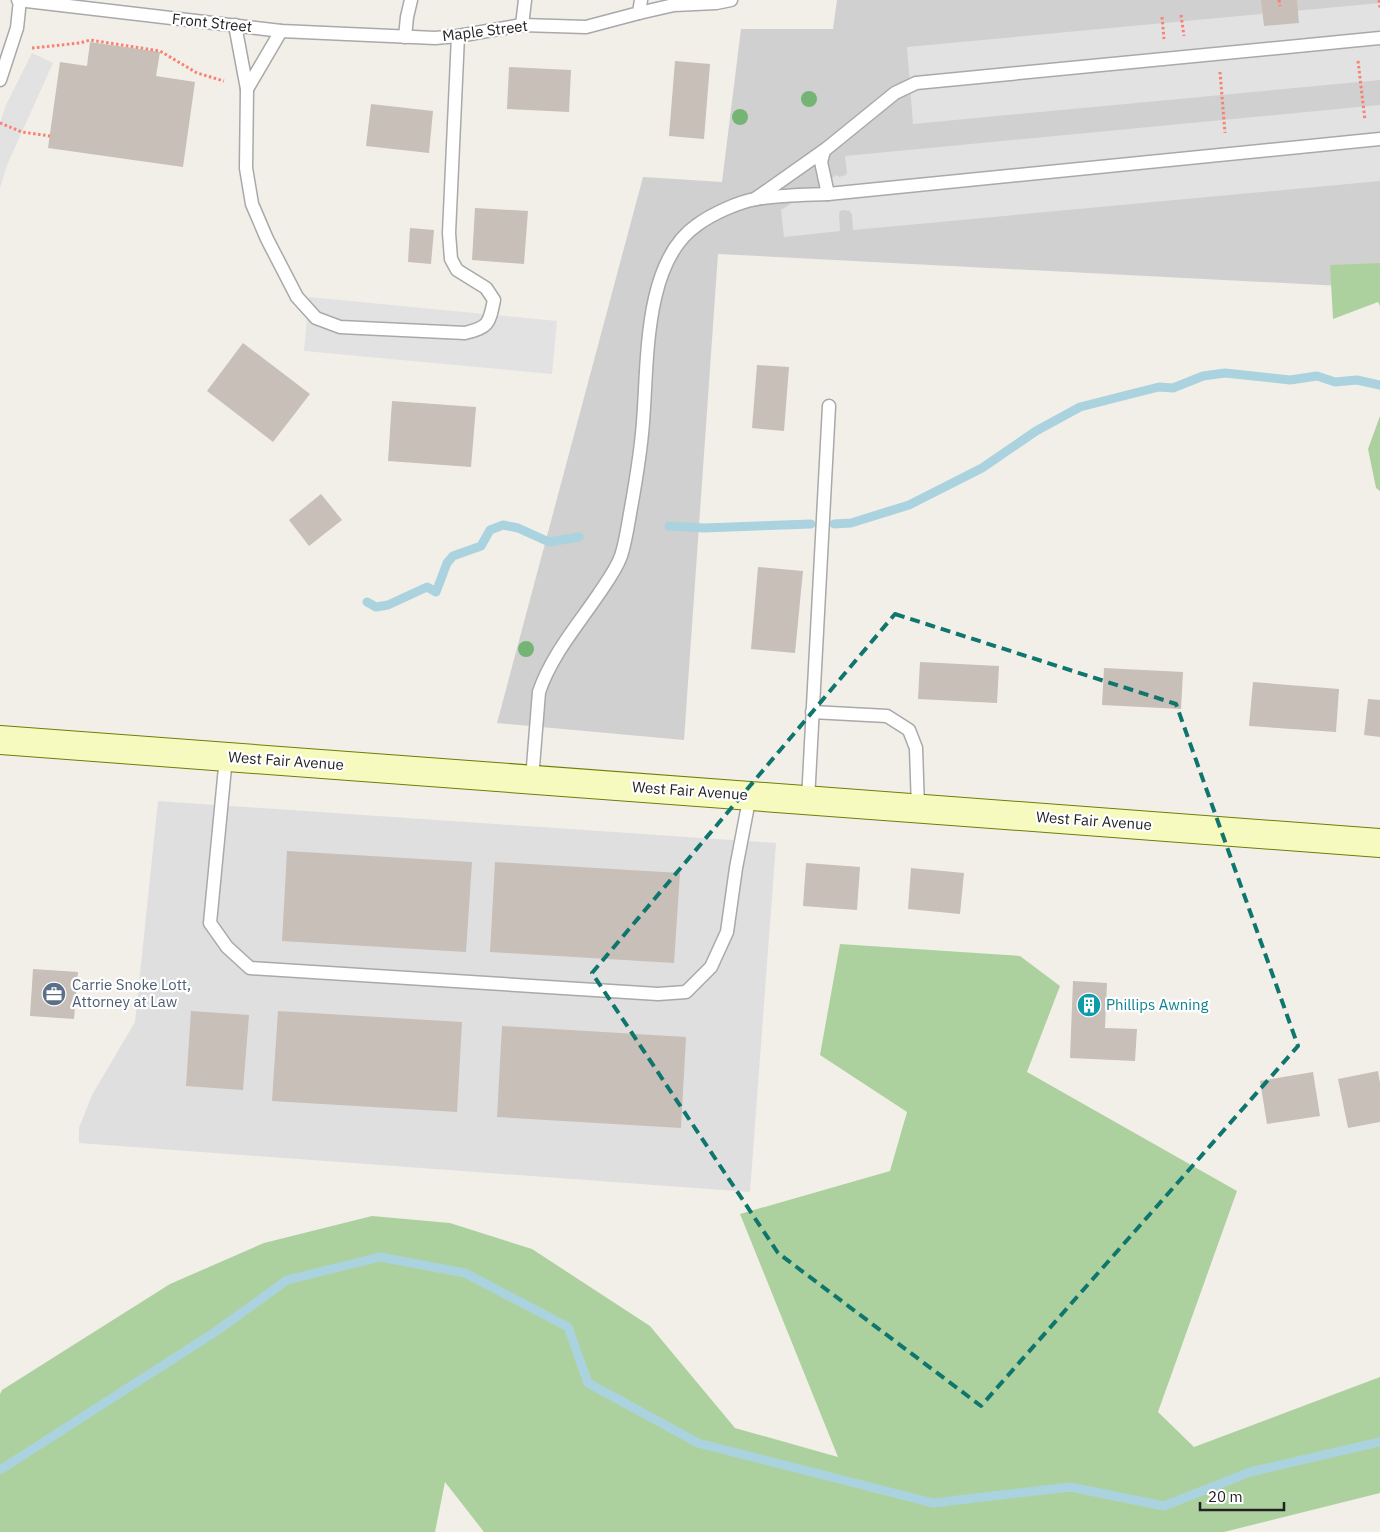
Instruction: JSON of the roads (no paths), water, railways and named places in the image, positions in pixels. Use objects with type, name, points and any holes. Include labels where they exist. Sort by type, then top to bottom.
[{"type":"street","name":"West Fair Avenue","points":[[0,740],[1380,843]]},
{"type":"lane","points":[[0,80],[17,28],[19,0]]},
{"type":"lane","name":"Front Street","points":[[19,0],[281,31],[406,37]]},
{"type":"lane","points":[[406,37],[406,17],[411,0]]},
{"type":"lane","points":[[522,25],[525,0]]},
{"type":"lane","points":[[639,13],[642,0]]},
{"type":"lane","name":"Maple Street","points":[[406,37],[458,36],[522,25],[586,27],[674,5],[716,3],[731,0]]},
{"type":"lane","points":[[235,26],[247,88],[246,168],[252,204],[266,239],[297,297],[316,318],[340,327],[465,333],[482,329],[490,319],[494,300],[486,288],[457,270],[450,259],[449,233],[458,36]]},
{"type":"lane","points":[[247,88],[281,31]]},
{"type":"lane","points":[[532,779],[539,692],[542,681],[559,650],[613,572],[626,538],[643,425],[653,312],[658,284],[671,254],[695,226],[707,218],[755,199],[824,151],[895,93],[916,83],[1380,38]]},
{"type":"lane","points":[[755,199],[828,194],[1380,139]]},
{"type":"lane","points":[[824,151],[821,162],[828,194]]},
{"type":"lane","points":[[808,800],[829,406]]},
{"type":"lane","points":[[812,712],[887,716],[909,730],[916,748],[918,808]]},
{"type":"lane","points":[[226,757],[210,923],[227,947],[250,968],[658,994],[686,992],[711,967],[727,932],[736,868],[750,795]]},
{"type":"waterway","points":[[834,524],[851,523],[909,505],[982,468],[1036,431],[1080,407],[1127,395],[1159,387],[1173,388],[1203,376],[1225,373],[1290,380],[1317,376],[1335,382],[1357,380],[1380,385]]},
{"type":"waterway","points":[[669,526],[704,528],[811,524]]},
{"type":"waterway","points":[[367,602],[376,607],[388,605],[427,587],[436,592],[447,563],[453,556],[481,546],[490,530],[503,525],[518,528],[549,542],[579,537]]},
{"type":"waterway","points":[[0,1470],[215,1332],[287,1280],[380,1257],[465,1273],[568,1327],[588,1383],[698,1443],[933,1503],[1070,1487],[1164,1506],[1250,1472],[1380,1442]]},
{"type":"place","name":"Carrie Snoke Lott, Attorney at Law","points":[[54,994]]},
{"type":"place","name":"Phillips Awning","points":[[1089,1005]]}]
